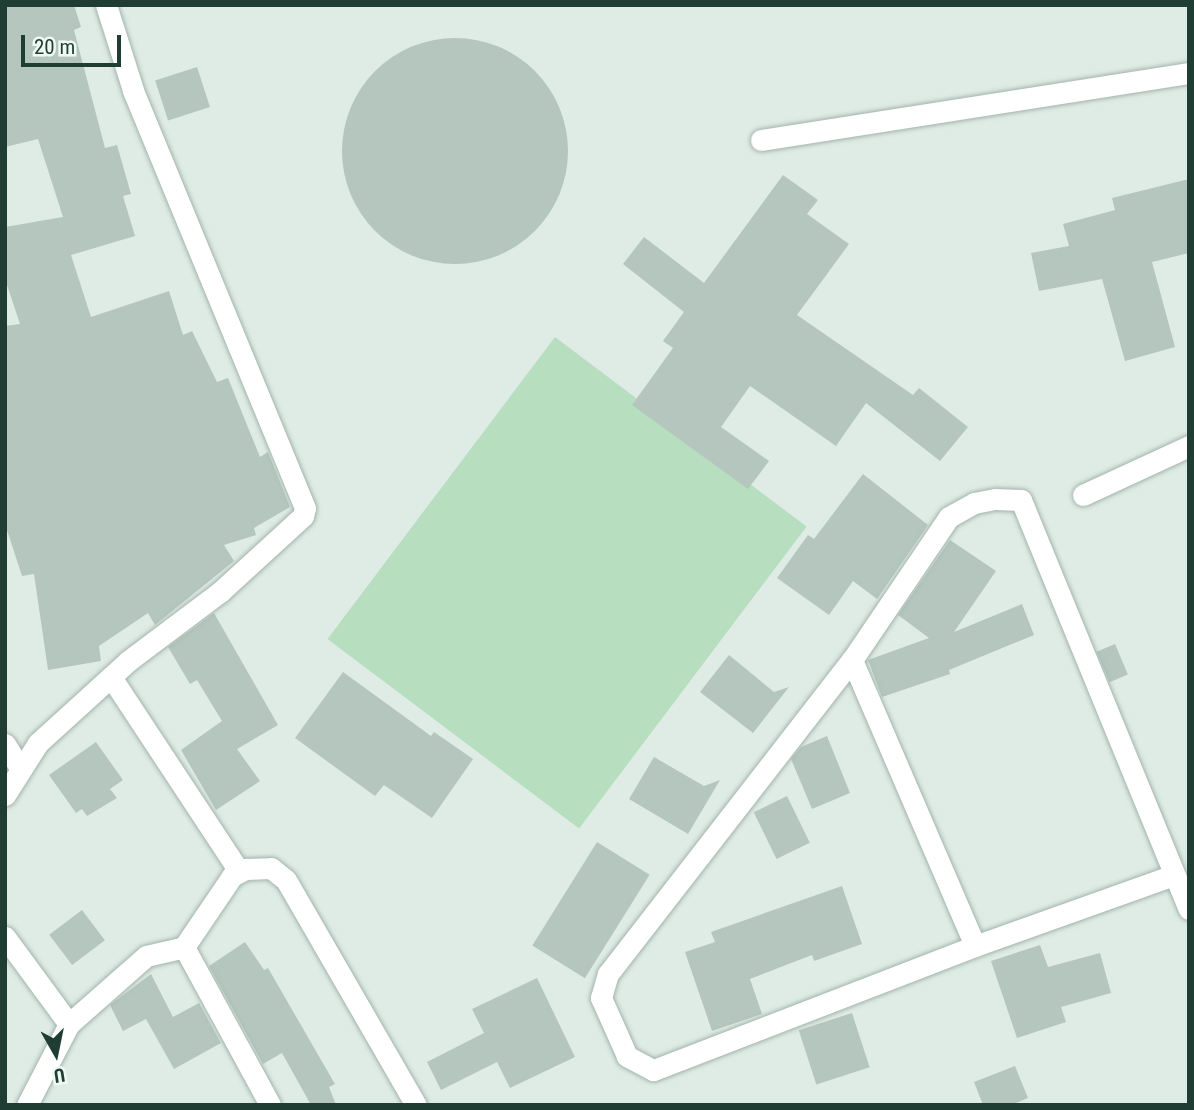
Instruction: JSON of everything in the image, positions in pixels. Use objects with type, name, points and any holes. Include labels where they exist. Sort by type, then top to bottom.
[{"type":"street","points":[[5,795],[38,743],[111,677],[220,592],[303,516],[305,508],[133,90],[106,5]]},
{"type":"street","points":[[761,140],[1189,73]]},
{"type":"street","points":[[1083,495],[1189,446]]},
{"type":"street","points":[[1174,875],[975,946],[653,1070],[627,1056],[604,1007],[601,988],[608,974],[852,660],[949,517],[974,502],[1021,500],[1189,909]]},
{"type":"street","points":[[852,660],[975,946]]},
{"type":"street","points":[[111,677],[239,871]]},
{"type":"street","points":[[5,744],[20,768]]},
{"type":"street","points":[[27,1105],[69,1024],[146,956],[184,947],[239,871],[271,868],[286,880],[416,1105]]},
{"type":"street","points":[[5,937],[69,1024]]},
{"type":"street","points":[[184,947],[270,1105]]},
{"type":"green space","points":[[555,337],[807,527],[579,828],[328,639]]},
{"type":"building","points":[[5,5],[74,5],[81,27],[74,30],[105,148],[117,145],[131,194],[123,196],[135,236],[71,255],[91,317],[169,291],[183,335],[192,331],[217,382],[228,378],[260,457],[268,452],[290,507],[254,528],[256,535],[224,545],[234,561],[155,625],[148,613],[99,646],[101,661],[48,670],[34,574],[22,576],[5,524],[5,326],[20,324],[5,279],[5,227],[63,217],[38,139],[5,147]]},
{"type":"building","points":[[455,38],[477,40],[508,51],[535,71],[555,98],[566,129],[566,173],[555,204],[535,231],[508,251],[477,262],[455,264],[433,262],[402,251],[375,231],[355,204],[344,173],[342,151],[344,129],[355,98],[375,71],[402,51],[433,40]]},
{"type":"building","points":[[197,67],[210,107],[168,121],[155,81]]},
{"type":"building","points":[[783,175],[818,200],[807,214],[849,244],[797,315],[913,395],[919,388],[968,427],[940,461],[866,403],[836,446],[750,386],[721,427],[769,461],[748,489],[632,405],[673,348],[663,341],[684,312],[623,264],[644,237],[704,283]]},
{"type":"building","points":[[1189,179],[1189,253],[1152,262],[1175,347],[1125,361],[1102,279],[1039,291],[1031,253],[1069,246],[1063,224],[1115,210],[1112,198]]},
{"type":"building","points":[[863,474],[928,525],[877,599],[853,581],[829,615],[777,578],[808,535],[814,539]]},
{"type":"building","points":[[950,540],[996,571],[954,632],[1022,604],[1034,635],[949,670],[950,674],[882,697],[868,660],[929,638],[898,615]]},
{"type":"building","points":[[214,613],[278,725],[237,749],[260,781],[216,810],[181,750],[222,721],[197,680],[190,684],[168,647]]},
{"type":"building","points":[[1115,644],[1128,674],[1109,682],[1097,652]]},
{"type":"building","points":[[729,655],[774,692],[789,687],[753,733],[700,692]]},
{"type":"building","points":[[343,672],[431,736],[434,732],[473,759],[432,818],[384,785],[375,796],[295,738]]},
{"type":"building","points":[[827,736],[850,793],[812,809],[791,759],[801,747]]},
{"type":"building","points":[[96,742],[123,780],[110,789],[117,798],[87,816],[82,809],[76,813],[49,775]]},
{"type":"building","points":[[654,757],[704,786],[720,780],[688,834],[629,799]]},
{"type":"building","points":[[787,796],[810,843],[777,859],[754,812]]},
{"type":"building","points":[[597,842],[650,875],[585,978],[532,945]]},
{"type":"building","points":[[842,886],[862,944],[814,961],[812,955],[750,979],[762,1014],[712,1031],[685,952],[715,942],[711,932]]},
{"type":"building","points":[[82,910],[105,940],[72,965],[49,935]]},
{"type":"building","points":[[245,942],[264,970],[268,968],[335,1084],[329,1087],[336,1105],[311,1105],[282,1053],[263,1064],[209,966]]},
{"type":"building","points":[[1040,945],[1048,967],[1100,953],[1111,993],[1061,1007],[1066,1022],[1017,1038],[991,961]]},
{"type":"building","points":[[151,974],[173,1017],[199,1003],[221,1043],[174,1069],[146,1019],[123,1031],[110,1005]]},
{"type":"building","points":[[537,978],[575,1057],[510,1088],[497,1062],[441,1090],[427,1062],[484,1033],[472,1009]]},
{"type":"building","points":[[852,1013],[870,1067],[816,1085],[799,1030]]},
{"type":"building","points":[[1015,1066],[1028,1098],[1011,1105],[983,1105],[974,1082]]}]
